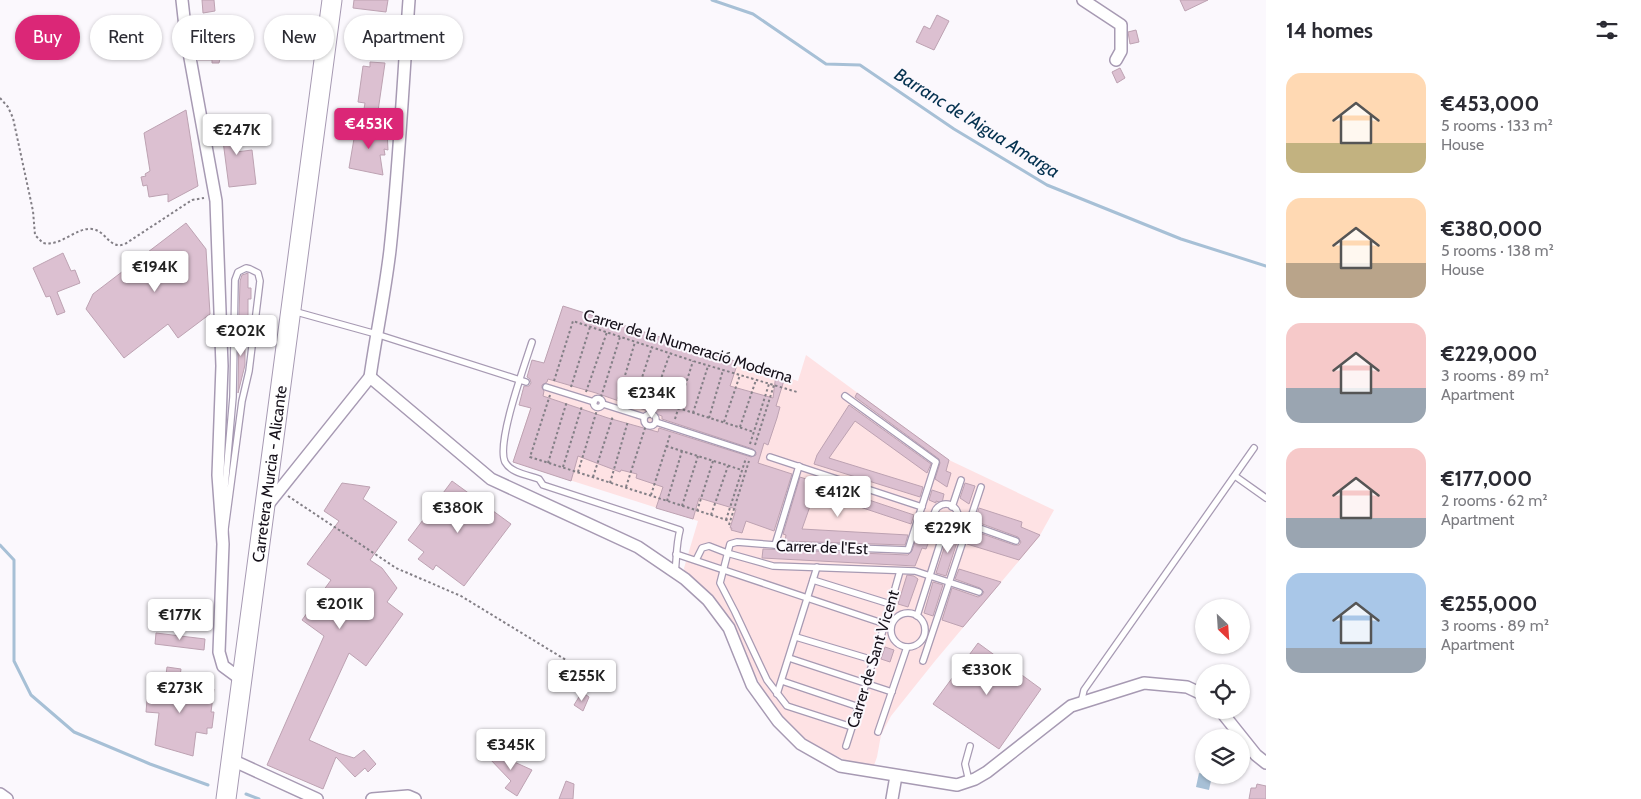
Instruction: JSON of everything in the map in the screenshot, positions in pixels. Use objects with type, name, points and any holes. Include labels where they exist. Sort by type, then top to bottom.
[{"type":"highway","name":"Carretera Murcia - Alicante","points":[[226,799],[332,0]]},
{"type":"street","points":[[182,0],[186,36],[216,201],[222,366],[218,475],[223,544],[219,652],[223,666],[242,680]]},
{"type":"street","points":[[265,509],[370,378],[376,334],[384,300],[390,250],[409,0]]},
{"type":"street","points":[[1083,0],[1121,25],[1121,51],[1116,60]]},
{"type":"street","points":[[370,378],[491,479],[638,547],[675,572],[708,600],[729,628],[752,686],[778,720],[801,744],[840,766],[957,785],[987,772],[1071,706],[1144,683],[1187,687],[1195,691]]},
{"type":"street","points":[[1227,719],[1256,755],[1266,763]]},
{"type":"street","points":[[232,760],[317,799]]},
{"type":"street","points":[[892,799],[896,776]]},
{"type":"street","points":[[0,794],[7,799]]},
{"type":"street","points":[[372,799],[408,796],[415,799]]},
{"type":"lane","points":[[250,268],[258,273],[260,281],[249,371],[242,401],[223,544],[225,487],[233,397],[235,280],[238,272],[250,268]]},
{"type":"lane","points":[[291,310],[376,334],[523,381]]},
{"type":"lane","points":[[532,342],[523,381],[508,418],[504,448],[505,461],[512,470],[539,478],[543,486],[680,530],[676,548],[675,572]]},
{"type":"lane","points":[[546,387],[594,402],[596,399],[600,404],[646,416],[655,416],[656,422]]},
{"type":"lane","points":[[770,457],[922,507],[936,462],[846,396]]},
{"type":"lane","points":[[646,416],[644,422],[646,425],[652,426],[656,422]]},
{"type":"lane","points":[[656,422],[752,453]]},
{"type":"lane","points":[[1081,703],[1084,690],[1254,448]]},
{"type":"lane","points":[[775,545],[799,466]]},
{"type":"lane","points":[[1235,476],[1266,498]]},
{"type":"lane","points":[[952,506],[961,480]]},
{"type":"lane","points":[[923,661],[981,487]]},
{"type":"lane","points":[[948,505],[952,506],[957,513],[957,520],[952,526],[945,528],[936,522],[934,515],[941,506],[948,505]]},
{"type":"lane","name":"Carrer de l'Est","points":[[727,553],[730,544],[737,542],[908,550],[922,507]]},
{"type":"lane","points":[[957,520],[1016,541]]},
{"type":"lane","points":[[917,616],[945,528]]},
{"type":"lane","points":[[696,560],[702,548],[709,546],[773,566],[915,571],[979,592]]},
{"type":"lane","points":[[727,553],[720,583],[767,680],[777,694],[787,706],[852,727]]},
{"type":"lane","points":[[676,554],[888,625]]},
{"type":"lane","points":[[777,694],[817,567]]},
{"type":"lane","name":"Carrer de Sant Vicent","points":[[846,746],[873,660],[888,625],[890,604],[900,571]]},
{"type":"lane","points":[[813,580],[890,604]]},
{"type":"lane","points":[[908,613],[917,616],[922,622],[924,632],[920,642],[907,647],[899,645],[894,641],[888,625],[903,614],[908,613]]},
{"type":"lane","points":[[924,632],[932,634]]},
{"type":"lane","points":[[796,637],[873,660]]},
{"type":"lane","points":[[878,732],[907,647]]},
{"type":"lane","points":[[789,658],[892,692]]},
{"type":"lane","points":[[782,681],[859,706]]},
{"type":"lane","points":[[969,781],[965,764],[970,746]]},
{"type":"path","points":[[0,98],[8,107],[13,118],[33,212],[35,235],[43,243],[52,243],[89,229],[100,232],[111,243],[120,246],[192,200],[208,198],[216,201]]},
{"type":"path","name":"Carrer de la Numeració Moderna","points":[[573,321],[708,366],[797,392]]},
{"type":"path","points":[[578,472],[620,337]]},
{"type":"path","points":[[646,416],[670,353]]},
{"type":"path","points":[[693,413],[708,366]]},
{"type":"path","points":[[709,418],[723,370]]},
{"type":"path","points":[[724,423],[740,375]]},
{"type":"path","points":[[739,428],[756,380]]},
{"type":"path","points":[[678,408],[754,432]]},
{"type":"path","points":[[625,488],[646,425]]},
{"type":"path","points":[[666,446],[742,470]]},
{"type":"path","points":[[666,501],[682,451]]},
{"type":"path","points":[[682,506],[698,456]]},
{"type":"path","points":[[530,457],[730,521]]},
{"type":"path","points":[[697,511],[713,461]]},
{"type":"path","points":[[712,516],[728,466]]},
{"type":"path","points":[[280,490],[396,568],[460,596],[573,666]]},
{"type":"shaded area","points":[[563,306],[798,381],[806,355],[949,460],[1054,510],[1039,537],[891,716],[881,735],[873,768],[856,765],[808,743],[784,720],[762,689],[727,616],[694,579],[685,573],[684,568],[698,521],[513,462]]},
{"type":"water","points":[[1197,784],[1210,784],[1209,790],[1196,787]]},
{"type":"building","points":[[202,0],[214,0],[215,11],[203,13]]},
{"type":"building","points":[[354,0],[388,0],[386,12],[353,8]]},
{"type":"building","points":[[1180,0],[1208,0],[1185,11]]},
{"type":"building","points":[[937,15],[949,21],[934,50],[916,42],[924,26],[930,29]]},
{"type":"building","points":[[1136,30],[1139,42],[1130,44],[1128,32]]},
{"type":"building","points":[[212,60],[220,60],[219,63],[212,63]]},
{"type":"building","points":[[370,62],[385,63],[378,111],[364,109],[365,103],[358,102],[363,66],[370,67]]},
{"type":"building","points":[[1120,68],[1125,78],[1117,83],[1112,72]]},
{"type":"building","points":[[186,110],[198,186],[168,202],[168,194],[149,197],[147,185],[143,186],[141,177],[146,176],[145,174],[150,171],[144,133]]},
{"type":"building","points":[[239,116],[241,132],[233,133],[236,152],[252,150],[256,184],[229,187],[220,118]]},
{"type":"building","points":[[362,125],[387,131],[388,150],[384,149],[385,155],[380,155],[383,175],[349,168],[356,127],[362,128]]},
{"type":"building","points":[[186,223],[206,249],[210,314],[178,338],[168,324],[124,358],[86,309],[93,294]]},
{"type":"building","points":[[63,253],[71,271],[75,270],[80,283],[57,292],[65,312],[57,315],[50,296],[46,297],[33,268]]},
{"type":"building","points":[[248,273],[248,288],[251,288],[251,299],[248,299],[248,316],[239,316],[240,281],[242,275]]},
{"type":"building","points":[[563,306],[738,362],[730,386],[773,398],[776,374],[785,377],[776,406],[780,407],[777,418],[768,445],[764,443],[758,463],[792,474],[774,531],[746,521],[742,533],[731,530],[736,509],[699,498],[693,519],[656,508],[663,487],[636,478],[637,474],[621,470],[620,472],[578,456],[571,481],[513,462],[531,408],[519,405],[524,386],[529,386],[531,383],[527,377],[532,360],[544,363]],"holes":[[[548,379],[596,393],[662,416],[662,419],[753,449],[756,455],[751,457],[659,428],[658,432],[608,418],[543,396],[542,385]]]},
{"type":"building","points":[[239,332],[245,332],[245,365],[238,393]]},
{"type":"building","points":[[857,393],[949,460],[946,471],[951,473],[947,487],[935,479],[940,463],[939,459],[855,397]]},
{"type":"building","points":[[849,405],[931,464],[927,473],[855,421],[829,458],[923,487],[920,497],[814,464],[817,455]]},
{"type":"building","points":[[800,477],[914,515],[911,524],[815,492],[802,529],[908,535],[905,545],[785,541],[786,535],[783,534]]},
{"type":"building","points":[[452,481],[511,524],[464,586],[436,565],[433,570],[418,559],[424,552],[408,540]]},
{"type":"building","points":[[342,483],[370,487],[363,499],[397,522],[370,560],[382,568],[397,588],[387,602],[403,614],[366,666],[349,653],[309,740],[354,758],[364,750],[376,764],[368,772],[365,768],[355,777],[336,757],[323,789],[267,765],[324,636],[302,620],[331,580],[307,564],[339,521],[324,511]]},
{"type":"building","points":[[965,483],[975,486],[969,504],[960,498]]},
{"type":"building","points":[[932,490],[944,494],[942,503],[929,500]]},
{"type":"building","points":[[979,508],[1022,522],[1021,527],[1040,535],[1019,560],[967,544],[971,530],[1014,545],[1019,545],[1021,542],[1018,537],[977,522],[978,519],[976,518]]},
{"type":"building","points":[[924,515],[931,518],[925,535],[931,536],[926,549],[922,548],[915,566],[762,558],[763,549],[908,555],[912,551]]},
{"type":"building","points":[[949,533],[959,536],[946,576],[936,573]]},
{"type":"building","points":[[959,569],[1001,582],[963,627],[942,620],[952,588],[978,597],[984,592],[980,588],[955,579]]},
{"type":"building","points":[[907,575],[918,579],[908,607],[898,604]]},
{"type":"building","points":[[933,582],[943,585],[933,616],[924,613]]},
{"type":"building","points":[[156,633],[205,639],[204,650],[155,644]]},
{"type":"building","points":[[978,643],[1041,689],[999,749],[933,704]]},
{"type":"building","points":[[885,647],[894,650],[890,662],[881,659]]},
{"type":"building","points":[[167,667],[181,669],[178,691],[200,694],[200,687],[214,689],[211,712],[214,712],[212,728],[207,728],[207,734],[196,732],[193,756],[155,745],[159,713],[146,712],[148,688],[164,690]]},
{"type":"building","points":[[586,675],[597,682],[592,690],[581,683]]},
{"type":"building","points":[[582,692],[589,697],[583,711],[574,705]]},
{"type":"building","points":[[498,747],[505,752],[501,756],[532,770],[517,796],[505,788],[511,781],[488,757]]},
{"type":"building","points":[[566,781],[574,784],[573,799],[559,799]]},
{"type":"building","points":[[1257,784],[1266,786],[1266,799],[1249,799],[1251,788],[1256,788]]},
{"type":"waterway","name":"Barranc de l'Aigua Amarga","points":[[712,0],[753,14],[826,64],[860,65],[954,129],[1047,185],[1181,239],[1266,266]]},
{"type":"waterway","points":[[0,545],[14,560],[14,661],[31,695],[74,732],[150,764],[208,785]]},
{"type":"waterway","points":[[246,794],[259,799]]}]
